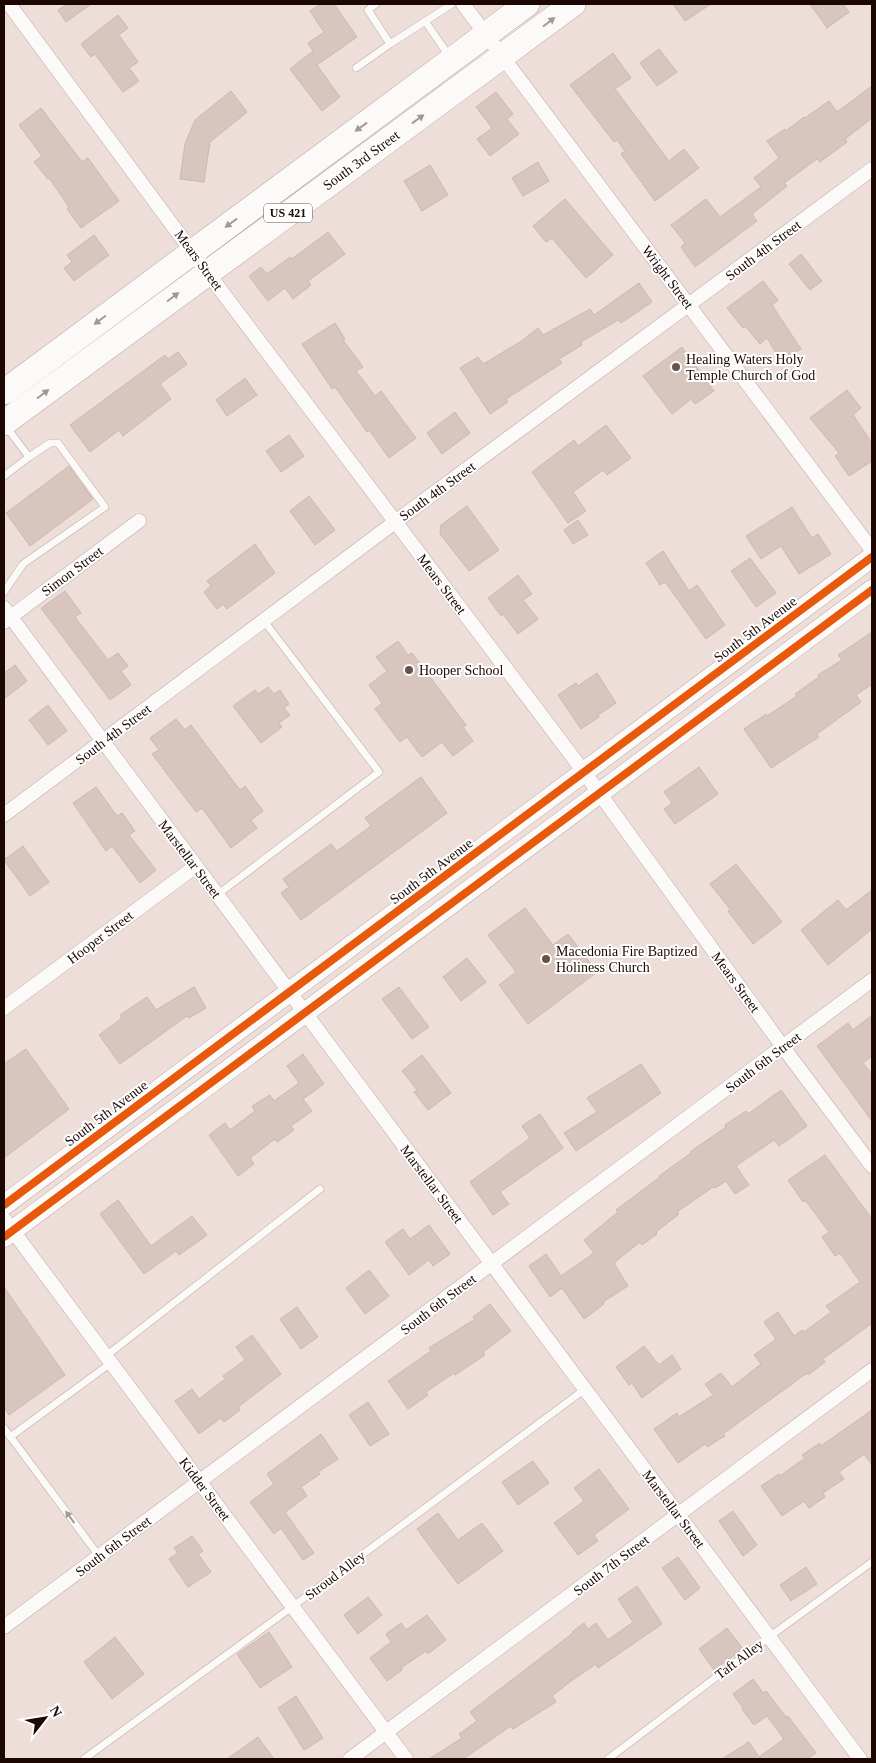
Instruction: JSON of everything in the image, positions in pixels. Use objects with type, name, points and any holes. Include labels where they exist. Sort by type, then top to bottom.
[{"type":"highway","name":"South 3rd Street","points":[[4,392],[527,4]]},
{"type":"highway","name":"South 3rd Street","points":[[4,423],[573,4]]},
{"type":"street","name":"Mears Street","points":[[9,4],[207,272],[584,772],[783,1047],[872,1166]]},
{"type":"street","name":"Wright Street","points":[[463,4],[872,550]]},
{"type":"street","name":"South 4th Street","points":[[4,815],[395,522],[872,169]]},
{"type":"street","name":"Simon Street","points":[[6,615],[139,521]]},
{"type":"street","name":"South 5th Avenue","points":[[4,1205],[872,557]]},
{"type":"street","points":[[7,1229],[305,1013],[872,590]]},
{"type":"street","name":"Marstellar Street","points":[[6,615],[196,866],[860,1759]]},
{"type":"street","name":"Hooper Street","points":[[4,1008],[196,866]]},
{"type":"street","name":"South 6th Street","points":[[4,1627],[872,980]]},
{"type":"street","name":"Kidder Street","points":[[7,1229],[108,1360],[406,1759]]},
{"type":"street","name":"South 7th Street","points":[[350,1759],[872,1370]]},
{"type":"lane","points":[[376,4],[366,7],[390,44]]},
{"type":"lane","points":[[356,68],[452,4]]},
{"type":"lane","points":[[425,21],[452,60]]},
{"type":"lane","points":[[4,423],[29,457]]},
{"type":"lane","points":[[4,476],[50,444],[58,443],[105,507],[23,564],[4,592]]},
{"type":"lane","points":[[217,895],[379,772],[264,621]]},
{"type":"lane","points":[[10,1436],[108,1360],[320,1188]]},
{"type":"lane","name":"Stroud Alley","points":[[84,1759],[585,1389]]},
{"type":"lane","points":[[4,1428],[99,1556]]},
{"type":"lane","name":"Taft Alley","points":[[608,1759],[872,1562]]},
{"type":"building","points":[[67,4],[91,4],[66,22],[58,10]]},
{"type":"building","points":[[321,4],[334,4],[357,37],[317,65],[340,97],[322,111],[290,69],[313,51],[308,43],[324,32],[310,11]]},
{"type":"building","points":[[673,4],[711,4],[685,21]]},
{"type":"building","points":[[810,4],[843,4],[849,12],[827,28]]},
{"type":"building","points":[[118,15],[128,28],[119,35],[138,62],[129,68],[139,81],[123,92],[95,54],[91,57],[81,44]]},
{"type":"building","points":[[659,49],[677,72],[657,86],[640,63]]},
{"type":"building","points":[[613,53],[631,78],[615,89],[669,161],[684,149],[699,168],[655,201],[621,154],[625,151],[617,140],[614,142],[570,85]]},
{"type":"building","points":[[872,86],[872,118],[845,139],[847,142],[820,162],[817,159],[784,183],[787,186],[752,214],[757,221],[695,267],[681,247],[685,243],[671,225],[706,199],[720,217],[761,187],[754,178],[779,158],[767,141],[785,129],[786,131],[829,101],[837,112]]},
{"type":"building","points":[[231,91],[247,112],[210,142],[204,182],[180,179],[185,144],[195,120]]},
{"type":"building","points":[[496,92],[513,114],[507,119],[519,134],[490,156],[477,139],[492,128],[476,107]]},
{"type":"building","points":[[41,108],[82,162],[88,158],[119,201],[81,228],[67,209],[69,207],[49,178],[34,162],[42,156],[19,125]]},
{"type":"building","points":[[538,162],[549,181],[523,196],[512,178]]},
{"type":"building","points":[[430,165],[448,195],[422,211],[404,181]]},
{"type":"building","points":[[565,199],[613,255],[586,278],[552,238],[546,242],[533,226]]},
{"type":"building","points":[[328,232],[345,254],[308,281],[311,285],[293,299],[285,288],[268,301],[249,276],[261,267],[267,274],[290,257],[292,259]]},
{"type":"building","points":[[94,235],[109,255],[74,281],[64,268],[72,262],[67,255]]},
{"type":"building","points":[[801,254],[822,281],[810,290],[789,264]]},
{"type":"building","points":[[763,281],[778,300],[772,305],[801,349],[781,361],[767,338],[760,344],[745,326],[743,328],[727,308]]},
{"type":"building","points":[[639,283],[652,302],[621,323],[618,320],[581,342],[582,345],[559,359],[562,363],[506,399],[508,402],[490,414],[460,368],[478,357],[483,364],[520,342],[538,328],[543,335],[590,309],[594,315]]},
{"type":"building","points":[[335,323],[345,339],[343,340],[363,367],[356,371],[375,396],[381,391],[416,438],[389,458],[369,430],[367,432],[335,387],[332,389],[302,344]]},
{"type":"building","points":[[682,347],[714,391],[695,404],[691,399],[672,414],[643,376]]},
{"type":"building","points":[[178,352],[187,364],[160,384],[171,399],[123,436],[119,430],[90,452],[70,425],[165,355],[168,359]]},
{"type":"building","points":[[245,378],[257,395],[227,416],[216,400]]},
{"type":"building","points":[[847,390],[861,408],[853,415],[872,443],[872,461],[849,476],[835,456],[839,453],[810,418]]},
{"type":"building","points":[[455,412],[470,433],[442,454],[427,433]]},
{"type":"building","points":[[606,425],[631,458],[607,475],[603,470],[573,492],[586,511],[568,523],[532,472],[574,440],[578,446]]},
{"type":"building","points":[[289,435],[304,456],[281,472],[266,451]]},
{"type":"building","points":[[69,466],[93,499],[30,546],[6,513]]},
{"type":"building","points":[[309,496],[335,530],[315,545],[290,511]]},
{"type":"building","points":[[467,506],[499,550],[469,571],[440,534],[441,525]]},
{"type":"building","points":[[792,507],[812,538],[818,534],[831,554],[799,574],[781,546],[761,559],[746,536]]},
{"type":"building","points":[[578,520],[588,535],[573,544],[564,530]]},
{"type":"building","points":[[255,544],[275,573],[227,609],[223,604],[217,609],[204,592],[211,586],[207,581]]},
{"type":"building","points":[[663,551],[689,591],[697,585],[725,625],[706,639],[665,582],[660,585],[646,563]]},
{"type":"building","points":[[750,558],[776,593],[756,607],[731,571]]},
{"type":"building","points":[[518,575],[532,594],[523,600],[538,619],[518,634],[503,614],[501,616],[488,598]]},
{"type":"building","points":[[65,591],[81,613],[75,617],[108,660],[118,653],[128,666],[121,671],[131,685],[110,700],[41,608]]},
{"type":"building","points":[[872,632],[872,684],[856,695],[861,702],[817,734],[819,737],[771,768],[744,729],[797,696],[795,694],[819,677],[818,675],[842,660],[838,655]]},
{"type":"building","points":[[398,641],[408,655],[412,653],[466,725],[463,727],[473,741],[453,756],[442,742],[422,757],[407,737],[400,742],[375,709],[382,703],[369,685],[387,671],[376,657]]},
{"type":"building","points":[[15,665],[27,681],[4,699],[4,673]]},
{"type":"building","points":[[597,673],[616,703],[581,729],[558,695],[576,683],[578,686]]},
{"type":"building","points":[[268,687],[274,694],[280,690],[289,704],[284,708],[290,715],[279,723],[282,727],[261,743],[233,706],[255,690],[258,694]]},
{"type":"building","points":[[48,705],[67,731],[48,745],[29,720]]},
{"type":"building","points":[[176,719],[185,730],[191,725],[240,790],[245,786],[263,811],[251,820],[257,828],[231,848],[202,808],[196,812],[152,754],[159,750],[150,738]]},
{"type":"building","points":[[699,767],[718,794],[675,824],[664,809],[672,803],[664,792]]},
{"type":"building","points":[[421,777],[447,813],[301,920],[281,893],[289,887],[283,879],[331,844],[337,851],[363,832],[371,826],[365,818]]},
{"type":"building","points":[[96,787],[117,816],[122,813],[135,831],[129,835],[156,870],[140,883],[112,846],[106,851],[73,803]]},
{"type":"building","points":[[23,846],[49,882],[30,896],[4,860]]},
{"type":"building","points":[[736,864],[782,922],[753,944],[728,911],[730,909],[710,884]]},
{"type":"building","points":[[872,890],[872,929],[828,965],[801,930],[838,900],[846,910]]},
{"type":"building","name":"Macedonia Fire Baptized Holiness Church","points":[[525,908],[553,945],[568,934],[597,972],[528,1024],[499,985],[516,972],[488,935]]},
{"type":"building","points":[[467,958],[486,982],[461,1001],[443,977]]},
{"type":"building","points":[[194,987],[206,1008],[189,1018],[187,1016],[120,1064],[99,1035],[122,1018],[120,1015],[147,997],[156,1010]]},
{"type":"building","points":[[399,987],[429,1027],[412,1039],[382,999]]},
{"type":"building","points":[[872,1015],[872,1056],[863,1063],[872,1074],[872,1121],[817,1046],[848,1023],[853,1030]]},
{"type":"building","points":[[26,1049],[69,1109],[4,1158],[4,1064]]},
{"type":"building","points":[[303,1054],[324,1084],[303,1099],[312,1111],[291,1126],[294,1130],[277,1142],[275,1139],[250,1158],[254,1164],[238,1176],[209,1135],[225,1123],[230,1130],[255,1111],[252,1106],[270,1095],[274,1101],[299,1083],[287,1066]]},
{"type":"building","points":[[422,1055],[451,1093],[428,1110],[414,1092],[417,1090],[402,1071]]},
{"type":"building","points":[[641,1064],[661,1093],[576,1151],[564,1133],[597,1112],[587,1098]]},
{"type":"building","points":[[781,1090],[807,1126],[779,1146],[774,1140],[736,1166],[749,1185],[735,1194],[726,1181],[715,1188],[713,1187],[677,1212],[679,1214],[656,1232],[657,1234],[642,1245],[640,1242],[614,1263],[628,1286],[603,1302],[604,1304],[584,1319],[562,1288],[550,1297],[529,1266],[546,1254],[561,1276],[594,1253],[584,1240],[618,1212],[616,1210],[690,1152],[726,1127],[725,1125],[746,1111],[748,1114]]},
{"type":"building","points":[[540,1114],[563,1148],[500,1192],[509,1204],[493,1215],[470,1182],[530,1138],[522,1126]]},
{"type":"building","points":[[825,1155],[872,1219],[872,1323],[823,1359],[825,1362],[808,1375],[807,1373],[723,1434],[725,1436],[707,1447],[705,1444],[678,1463],[654,1429],[677,1413],[679,1417],[713,1395],[705,1384],[721,1373],[732,1387],[761,1364],[754,1355],[776,1339],[764,1322],[778,1312],[794,1336],[802,1330],[804,1332],[831,1312],[826,1306],[860,1282],[840,1253],[835,1256],[822,1237],[829,1232],[805,1200],[803,1202],[788,1180]]},
{"type":"building","points":[[118,1200],[151,1246],[192,1216],[207,1235],[179,1255],[176,1251],[144,1274],[100,1214]]},
{"type":"building","points":[[429,1225],[450,1254],[433,1266],[429,1260],[409,1275],[385,1242],[403,1229],[410,1239]]},
{"type":"building","points":[[369,1270],[389,1296],[365,1314],[346,1288]]},
{"type":"building","points":[[4,1287],[65,1375],[9,1415],[4,1407]]},
{"type":"building","points":[[490,1304],[511,1331],[483,1352],[485,1355],[426,1392],[428,1395],[408,1409],[388,1381],[431,1351],[429,1348],[475,1319],[473,1317]]},
{"type":"building","points":[[297,1307],[318,1337],[301,1349],[280,1319]]},
{"type":"building","points":[[252,1335],[281,1374],[238,1407],[240,1410],[224,1422],[221,1418],[199,1434],[175,1401],[192,1389],[199,1399],[225,1379],[223,1376],[245,1360],[236,1347]]},
{"type":"building","points":[[644,1346],[659,1365],[672,1355],[681,1369],[642,1398],[632,1383],[629,1385],[616,1367]]},
{"type":"building","points":[[368,1402],[389,1434],[370,1446],[349,1415]]},
{"type":"building","points":[[872,1410],[872,1465],[864,1454],[839,1472],[844,1479],[823,1493],[825,1497],[809,1508],[804,1501],[782,1516],[761,1486],[779,1474],[780,1476],[805,1458],[802,1455],[820,1443],[821,1446]]},
{"type":"building","points":[[321,1434],[338,1459],[318,1472],[320,1474],[301,1487],[307,1496],[285,1512],[314,1553],[303,1560],[281,1528],[274,1534],[250,1502],[274,1484],[267,1474]]},
{"type":"building","points":[[533,1461],[549,1483],[518,1505],[502,1482]]},
{"type":"building","points":[[599,1469],[629,1509],[594,1535],[598,1541],[578,1555],[554,1523],[584,1501],[574,1488]]},
{"type":"building","points":[[733,1511],[757,1545],[743,1556],[719,1521]]},
{"type":"building","points":[[438,1513],[458,1540],[482,1523],[503,1551],[458,1584],[417,1529]]},
{"type":"building","points":[[192,1536],[203,1551],[198,1554],[211,1572],[188,1587],[169,1559],[178,1553],[174,1548]]},
{"type":"building","points":[[678,1557],[700,1588],[685,1600],[662,1568]]},
{"type":"building","points":[[806,1567],[817,1584],[791,1601],[780,1585]]},
{"type":"building","points":[[637,1586],[662,1624],[598,1668],[596,1664],[571,1681],[552,1696],[556,1702],[513,1729],[511,1726],[463,1759],[429,1759],[462,1738],[459,1734],[477,1721],[470,1712],[584,1623],[588,1629],[596,1623],[608,1640],[633,1622],[618,1599]]},
{"type":"building","points":[[368,1597],[382,1615],[358,1634],[344,1615]]},
{"type":"building","points":[[427,1615],[446,1640],[428,1654],[426,1651],[401,1668],[402,1670],[387,1681],[370,1658],[391,1642],[386,1634],[401,1623],[406,1630]]},
{"type":"building","points":[[727,1628],[743,1649],[714,1670],[699,1649]]},
{"type":"building","points":[[269,1632],[292,1667],[260,1688],[237,1654]]},
{"type":"building","points":[[115,1637],[144,1674],[112,1699],[84,1662]]},
{"type":"building","points":[[753,1679],[763,1693],[766,1691],[786,1717],[788,1716],[816,1753],[807,1759],[722,1759],[749,1742],[759,1757],[784,1739],[767,1716],[754,1725],[733,1694]]},
{"type":"building","points":[[296,1696],[323,1738],[304,1750],[278,1708]]},
{"type":"building","points":[[258,1737],[274,1759],[227,1759]]},
{"type":"cycle path","points":[[4,1205],[872,557]]},
{"type":"cycle path","points":[[4,1237],[872,590]]},
{"type":"place","name":"Healing Waters Holy Temple Church of God","points":[[676,367]]},
{"type":"place","name":"Hooper School","points":[[409,670]]},
{"type":"place","name":"Macedonia Fire Baptized Holiness Church","points":[[546,959]]}]
